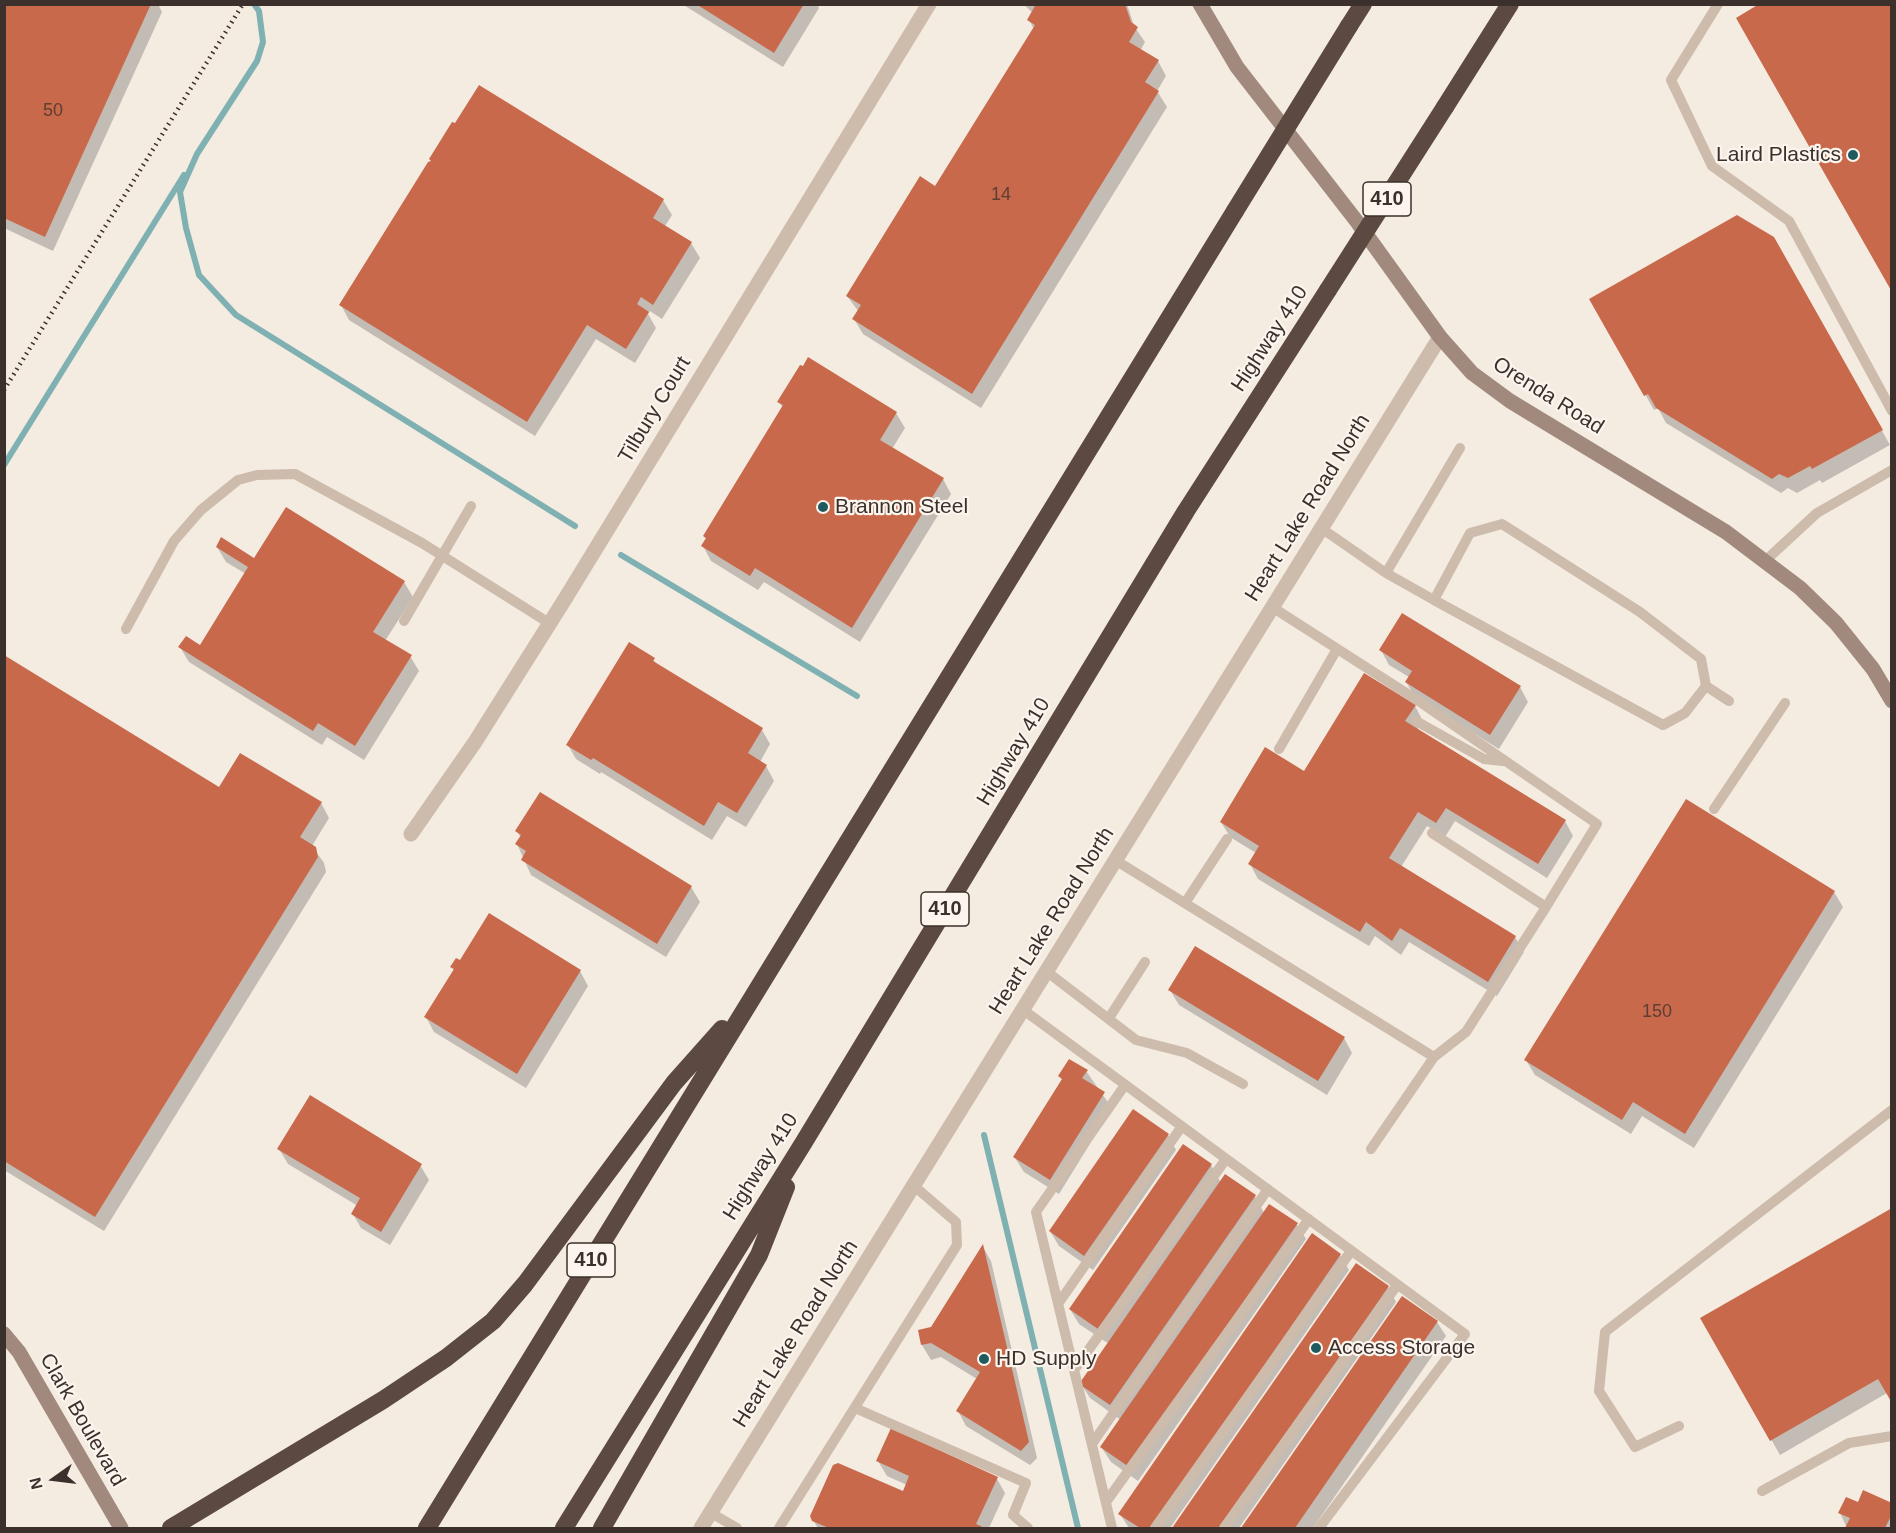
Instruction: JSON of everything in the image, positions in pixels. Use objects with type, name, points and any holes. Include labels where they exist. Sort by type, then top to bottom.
[{"type":"highway","name":"410","points":[[427,1528],[1363,4]]},
{"type":"highway","name":"Highway 410","points":[[564,1528],[804,1142],[1186,511],[1510,4]]},
{"type":"highway","points":[[171,1528],[383,1400],[446,1358],[493,1321],[525,1284],[674,1083],[755,991]]},
{"type":"highway","points":[[603,1528],[759,1255],[804,1142]]},
{"type":"street","name":"Tilbury Court","points":[[411,834],[475,742],[929,4]]},
{"type":"street","name":"Orenda Road","points":[[1200,4],[1237,67],[1358,223],[1440,337],[1472,373],[1510,400],[1726,532],[1800,588],[1836,623],[1873,669],[1892,701]]},
{"type":"street","name":"Heart Lake Road North","points":[[701,1528],[1440,337]]},
{"type":"street","name":"Clark Boulevard","points":[[4,1334],[19,1352],[121,1528]]},
{"type":"lane","points":[[1718,4],[1671,80],[1712,166],[1789,221],[1892,411]]},
{"type":"lane","points":[[1386,573],[1460,448]]},
{"type":"lane","points":[[1765,561],[1817,513],[1892,470]]},
{"type":"lane","points":[[126,628],[174,541],[201,510],[238,480],[256,475],[295,474],[441,555],[549,623]]},
{"type":"lane","points":[[404,621],[471,506]]},
{"type":"lane","points":[[1434,600],[1470,533],[1502,524],[1640,612],[1701,659],[1706,686],[1729,700]]},
{"type":"lane","points":[[1321,528],[1386,573],[1663,725],[1685,713],[1706,686]]},
{"type":"lane","points":[[1272,607],[1417,700],[1597,824],[1466,1032],[1434,1057],[1371,1149]]},
{"type":"lane","points":[[1279,749],[1337,649]]},
{"type":"lane","points":[[1714,809],[1785,703]]},
{"type":"lane","points":[[1416,721],[1484,759],[1504,761]]},
{"type":"lane","points":[[1432,833],[1546,906]]},
{"type":"lane","points":[[1185,903],[1227,839]]},
{"type":"lane","points":[[1115,860],[1434,1057]]},
{"type":"lane","points":[[1109,1018],[1145,962]]},
{"type":"lane","points":[[1046,971],[1137,1040],[1187,1053],[1243,1084]]},
{"type":"lane","points":[[1022,1009],[1465,1334],[1319,1528]]},
{"type":"lane","points":[[1112,1528],[1036,1212],[1125,1085]]},
{"type":"lane","points":[[1679,1426],[1635,1447],[1599,1391],[1605,1332],[1892,1110]]},
{"type":"lane","points":[[1058,1304],[1182,1126]]},
{"type":"lane","points":[[1074,1370],[1226,1159]]},
{"type":"lane","points":[[779,1528],[957,1245],[956,1222],[913,1185]]},
{"type":"lane","points":[[1092,1444],[1268,1189]]},
{"type":"lane","points":[[1106,1502],[1309,1219]]},
{"type":"lane","points":[[1155,1528],[1351,1251]]},
{"type":"lane","points":[[1224,1528],[1397,1284]]},
{"type":"lane","points":[[855,1408],[1026,1482],[1013,1515],[1028,1528]]},
{"type":"lane","points":[[1762,1491],[1849,1443],[1892,1436]]},
{"type":"lane","points":[[711,1513],[737,1528]]},
{"type":"building","points":[[4,4],[151,4],[45,237],[4,218]]},
{"type":"building","points":[[696,4],[804,4],[774,53]]},
{"type":"building","points":[[1036,4],[1125,4],[1131,22],[1138,27],[1129,42],[1159,60],[1145,82],[1159,91],[972,394],[852,319],[861,305],[846,296],[920,176],[935,186],[1035,25],[1027,20]]},
{"type":"building","name":"Laird Plastics","points":[[1759,4],[1892,4],[1892,292],[1736,18]]},
{"type":"building","points":[[479,85],[664,199],[653,218],[692,242],[653,305],[641,297],[637,304],[649,312],[626,349],[587,325],[527,422],[339,305],[428,162],[431,161],[429,159],[452,122],[455,123]]},
{"type":"building","points":[[1737,215],[1774,237],[1883,430],[1812,469],[1810,466],[1788,478],[1779,474],[1772,479],[1656,408],[1648,394],[1644,396],[1589,299]]},
{"type":"building","name":"Brannon Steel","points":[[808,357],[897,412],[880,440],[944,478],[852,628],[755,568],[750,576],[701,546],[706,538],[703,536],[783,405],[777,402],[800,365],[803,366]]},
{"type":"building","points":[[286,507],[405,581],[373,632],[412,655],[355,746],[318,723],[313,731],[178,647],[186,636],[200,645],[248,567],[216,547],[221,537],[254,558]]},
{"type":"building","points":[[1402,613],[1521,686],[1490,735],[1405,682],[1412,671],[1379,650]]},
{"type":"building","points":[[629,642],[655,658],[653,661],[763,728],[748,753],[767,765],[737,813],[718,802],[704,826],[593,758],[591,760],[566,745]]},
{"type":"building","points":[[4,655],[219,787],[240,753],[322,802],[300,837],[316,847],[318,857],[95,1217],[4,1161]]},
{"type":"building","points":[[1364,673],[1416,705],[1405,721],[1566,820],[1538,864],[1446,808],[1436,823],[1418,812],[1389,858],[1516,936],[1488,982],[1400,928],[1392,941],[1366,922],[1360,932],[1248,864],[1259,846],[1220,822],[1265,747],[1304,771]]},
{"type":"building","points":[[540,792],[692,886],[657,944],[521,860],[526,851],[515,844],[521,835],[515,831]]},
{"type":"building","points":[[1686,799],[1835,891],[1685,1134],[1633,1102],[1622,1120],[1524,1060]]},
{"type":"building","points":[[489,913],[581,970],[517,1074],[424,1017],[454,969],[450,967],[456,958],[460,960]]},
{"type":"building","points":[[1195,946],[1345,1037],[1318,1081],[1168,990]]},
{"type":"building","points":[[1069,1059],[1088,1070],[1082,1078],[1105,1092],[1050,1180],[1013,1157],[1062,1079],[1058,1076]]},
{"type":"building","points":[[310,1095],[422,1164],[381,1232],[351,1214],[360,1198],[277,1149]]},
{"type":"building","points":[[1133,1109],[1169,1134],[1084,1256],[1049,1231]]},
{"type":"building","points":[[1183,1144],[1212,1164],[1098,1329],[1069,1309]]},
{"type":"building","points":[[1225,1174],[1256,1195],[1110,1405],[1079,1384]]},
{"type":"building","points":[[1269,1204],[1298,1223],[1129,1467],[1100,1447]]},
{"type":"building","points":[[1892,1208],[1892,1403],[1878,1379],[1770,1441],[1700,1318]]},
{"type":"building","points":[[1312,1233],[1341,1254],[1152,1528],[1140,1528],[1118,1514]]},
{"type":"building","name":"HD Supply","points":[[983,1244],[1029,1442],[1021,1451],[956,1411],[980,1372],[931,1343],[921,1345],[918,1330],[931,1327]]},
{"type":"building","points":[[1356,1263],[1389,1286],[1221,1528],[1172,1528]]},
{"type":"building","points":[[1402,1296],[1438,1321],[1295,1528],[1241,1528]]},
{"type":"building","points":[[891,1428],[998,1477],[976,1524],[985,1528],[829,1528],[812,1521],[810,1516],[833,1465],[838,1463],[903,1491],[909,1476],[876,1461]]},
{"type":"building","points":[[1863,1490],[1892,1503],[1892,1514],[1885,1528],[1845,1528],[1850,1518],[1838,1513],[1846,1497],[1858,1502]]},
{"type":"waterway","points":[[254,4],[259,11],[263,42],[257,61],[197,154],[180,192],[186,228],[199,275],[236,315],[575,526]]},
{"type":"waterway","points":[[4,465],[184,175]]},
{"type":"waterway","points":[[621,555],[857,696]]},
{"type":"waterway","points":[[984,1135],[1078,1528]]},
{"type":"railway","points":[[4,390],[243,4]]},
{"type":"place","name":"Laird Plastics","points":[[1853,155]]},
{"type":"place","name":"Brannon Steel","points":[[823,507]]},
{"type":"place","name":"Access Storage","points":[[1316,1348]]},
{"type":"place","name":"HD Supply","points":[[984,1359]]}]
